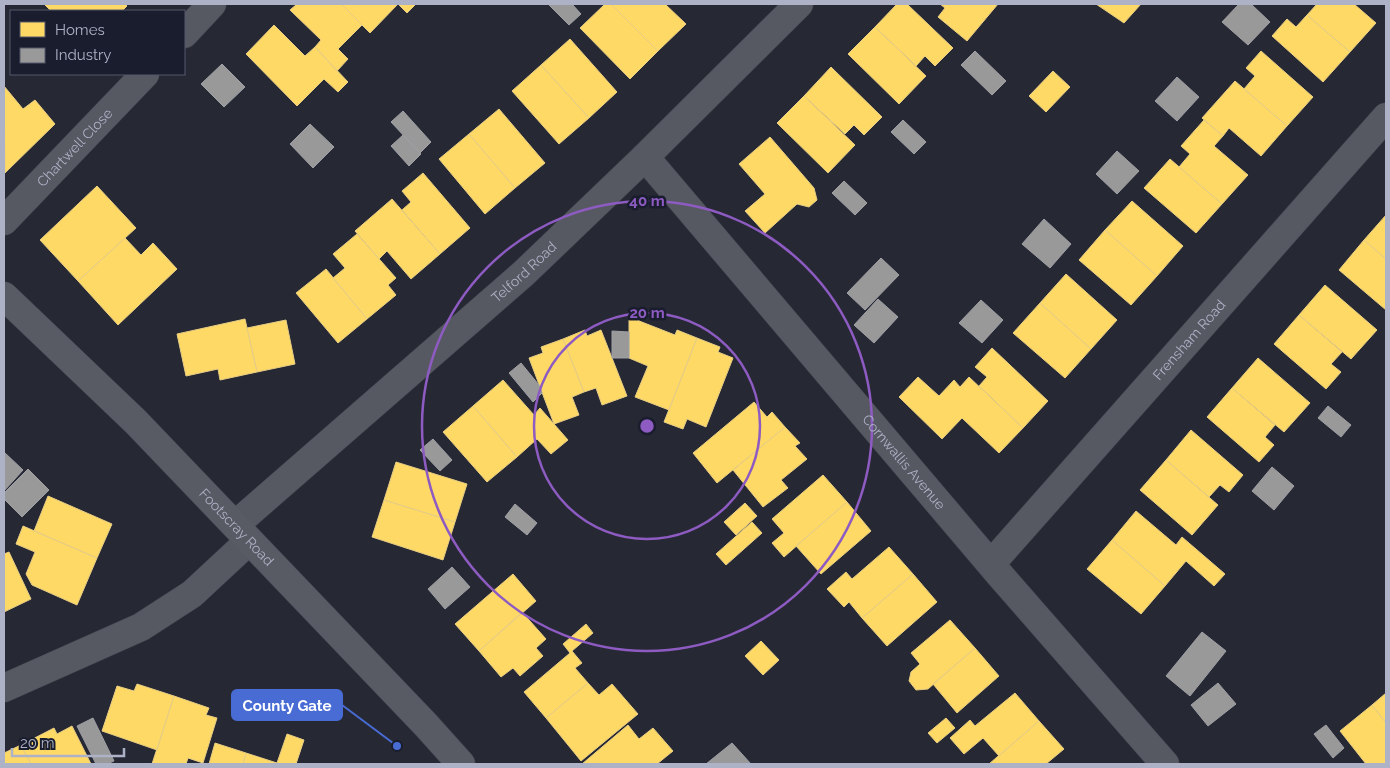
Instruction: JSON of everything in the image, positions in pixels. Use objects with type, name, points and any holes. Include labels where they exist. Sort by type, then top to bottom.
[{"type":"main road","name":"Footscray Road","points":[[4,296],[136,422],[426,724],[461,764]]},
{"type":"street","points":[[185,33],[212,4]]},
{"type":"street","name":"Telford Road","points":[[4,688],[141,627],[192,594],[242,533],[524,273],[645,157],[799,4]]},
{"type":"street","name":"Chartwell Close","points":[[4,221],[144,75]]},
{"type":"street","name":"Frensham Road","points":[[992,564],[1386,117]]},
{"type":"street","name":"Cornwallis Avenue","points":[[645,157],[1165,764]]},
{"type":"building: Homes","points":[[44,4],[125,4],[127,6],[123,10],[50,10]]},
{"type":"building: Homes","points":[[297,4],[341,4],[362,25],[338,49],[348,59],[337,71],[315,47],[321,40],[290,10]]},
{"type":"building: Homes","points":[[341,4],[398,4],[370,33]]},
{"type":"building: Homes","points":[[398,4],[416,4],[407,13]]},
{"type":"building: Homes","points":[[605,4],[611,4],[658,51],[630,79],[580,28]]},
{"type":"building: Homes","points":[[611,4],[665,4],[686,24],[658,51]]},
{"type":"building: Homes","points":[[897,4],[907,4],[953,48],[935,66],[925,56],[916,66],[875,27]]},
{"type":"building: Homes","points":[[940,4],[998,4],[967,41],[938,17],[945,8]]},
{"type":"building: Homes","points":[[1096,4],[1141,4],[1124,23]]},
{"type":"building: Homes","points":[[1317,4],[1354,4],[1376,23],[1350,52],[1307,15]]},
{"type":"building: Homes","points":[[1307,15],[1350,52],[1323,82],[1272,36],[1287,19],[1296,27]]},
{"type":"building: Homes","points":[[274,25],[305,56],[315,47],[348,82],[338,92],[324,79],[297,106],[246,54]]},
{"type":"building: Homes","points":[[875,27],[926,76],[899,104],[848,54]]},
{"type":"building: Homes","points":[[570,39],[617,92],[589,118],[541,65]]},
{"type":"building: Homes","points":[[1261,51],[1313,97],[1287,126],[1244,89],[1255,76],[1246,68]]},
{"type":"building: Homes","points":[[541,65],[589,118],[559,144],[512,91]]},
{"type":"building: Homes","points":[[831,67],[882,117],[864,135],[854,125],[845,134],[804,96]]},
{"type":"building: Homes","points":[[1053,71],[1070,87],[1046,112],[1029,96]]},
{"type":"building: Homes","points":[[1235,81],[1287,126],[1261,156],[1229,128],[1223,136],[1202,118]]},
{"type":"building: Homes","points":[[4,86],[23,109],[35,100],[55,124],[5,173]]},
{"type":"building: Homes","points":[[804,96],[855,145],[828,173],[777,123]]},
{"type":"building: Homes","points":[[499,109],[545,163],[515,188],[469,134]]},
{"type":"building: Homes","points":[[1204,120],[1223,136],[1214,146],[1248,175],[1222,204],[1179,167],[1190,154],[1181,146]]},
{"type":"building: Homes","points":[[469,134],[515,188],[485,214],[439,159]]},
{"type":"building: Homes","points":[[770,137],[814,188],[817,200],[809,207],[797,204],[765,233],[745,211],[765,194],[739,164]]},
{"type":"building: Homes","points":[[1170,159],[1222,204],[1196,233],[1144,188]]},
{"type":"building: Homes","points":[[423,173],[470,228],[440,254],[402,210],[411,202],[402,191]]},
{"type":"building: Homes","points":[[97,186],[136,228],[78,281],[40,240]]},
{"type":"building: Homes","points":[[392,199],[440,254],[411,279],[387,251],[379,259],[355,231]]},
{"type":"building: Homes","points":[[1132,201],[1183,246],[1157,276],[1105,230]]},
{"type":"building: Homes","points":[[1386,215],[1386,259],[1364,240]]},
{"type":"building: Homes","points":[[1105,230],[1157,276],[1131,305],[1079,260]]},
{"type":"building: Homes","points":[[357,234],[396,278],[388,285],[396,295],[367,319],[333,278],[345,268],[333,254]]},
{"type":"building: Homes","points":[[125,238],[141,255],[153,243],[177,269],[118,325],[78,281]]},
{"type":"building: Homes","points":[[1364,240],[1386,259],[1386,310],[1339,270]]},
{"type":"building: Homes","points":[[326,269],[367,319],[338,343],[296,293]]},
{"type":"building: Homes","points":[[1066,274],[1117,320],[1091,349],[1040,303]]},
{"type":"building: Homes","points":[[1325,285],[1377,330],[1351,359],[1299,315]]},
{"type":"building: Homes","points":[[1040,303],[1091,349],[1065,378],[1013,333]]},
{"type":"building: Homes","points":[[1299,315],[1342,352],[1331,364],[1341,372],[1326,389],[1274,344]]},
{"type":"building: Homes","points":[[629,317],[675,335],[677,330],[697,338],[669,410],[635,397],[648,366],[629,358]]},
{"type":"building: Homes","points":[[245,319],[257,372],[220,380],[218,369],[186,376],[177,334]]},
{"type":"building: Homes","points":[[286,320],[295,364],[257,372],[247,328]]},
{"type":"building: Homes","points":[[585,330],[587,336],[601,330],[627,396],[602,405],[596,388],[584,392],[563,339]]},
{"type":"building: Homes","points":[[697,338],[720,347],[718,352],[733,358],[706,427],[687,419],[683,429],[664,422]]},
{"type":"building: Homes","points":[[563,339],[584,392],[572,397],[579,415],[554,424],[529,358],[543,353],[541,347]]},
{"type":"building: Homes","points":[[992,348],[1048,401],[1023,428],[979,386],[987,377],[975,367]]},
{"type":"building: Homes","points":[[1258,358],[1310,403],[1284,432],[1232,388]]},
{"type":"building: Homes","points":[[918,377],[939,396],[954,380],[960,387],[969,377],[1023,428],[999,453],[962,418],[942,439],[899,397]]},
{"type":"building: Homes","points":[[503,380],[534,415],[540,408],[568,440],[551,454],[537,439],[517,457],[473,406]]},
{"type":"building: Homes","points":[[1232,388],[1275,425],[1265,437],[1274,445],[1259,462],[1207,417]]},
{"type":"building: Homes","points":[[754,402],[767,417],[772,412],[785,427],[717,483],[693,453]]},
{"type":"building: Homes","points":[[473,406],[517,457],[487,482],[443,432]]},
{"type":"building: Homes","points":[[785,427],[800,443],[795,446],[807,459],[781,480],[788,488],[763,507],[733,470]]},
{"type":"building: Homes","points":[[1191,430],[1243,475],[1229,492],[1220,485],[1209,497],[1166,460]]},
{"type":"building: Homes","points":[[1166,460],[1218,505],[1192,535],[1140,490]]},
{"type":"building: Homes","points":[[396,462],[467,484],[455,522],[384,500]]},
{"type":"building: Homes","points":[[823,475],[847,502],[784,557],[772,543],[784,533],[772,519]]},
{"type":"building: Homes","points":[[48,496],[112,524],[97,558],[34,531]]},
{"type":"building: Homes","points":[[384,500],[455,522],[443,560],[372,537]]},
{"type":"building: Homes","points":[[847,502],[871,531],[821,574],[796,546]]},
{"type":"building: Homes","points":[[745,503],[757,516],[736,535],[724,522]]},
{"type":"building: Homes","points":[[1136,511],[1176,545],[1182,537],[1225,574],[1214,586],[1186,561],[1165,586],[1112,540]]},
{"type":"building: Homes","points":[[752,522],[762,533],[726,565],[716,554]]},
{"type":"building: Homes","points":[[23,526],[97,558],[77,605],[32,585],[26,574],[35,552],[16,544]]},
{"type":"building: Homes","points":[[1112,540],[1165,586],[1141,614],[1087,569]]},
{"type":"building: Homes","points":[[889,547],[913,574],[862,618],[849,602],[844,607],[827,589],[846,572],[852,579]]},
{"type":"building: Homes","points":[[9,552],[31,599],[4,612],[4,554]]},
{"type":"building: Homes","points":[[513,574],[536,601],[479,651],[455,624]]},
{"type":"building: Homes","points":[[913,574],[937,602],[887,646],[862,618]]},
{"type":"building: Homes","points":[[522,612],[546,639],[536,648],[543,656],[520,676],[513,668],[501,677],[479,651]]},
{"type":"building: Homes","points":[[950,620],[975,648],[928,689],[916,690],[909,681],[911,672],[920,664],[911,653]]},
{"type":"building: Homes","points":[[586,624],[593,633],[572,651],[582,663],[575,668],[588,683],[546,718],[524,692],[570,653],[563,644]]},
{"type":"building: Homes","points":[[761,641],[779,660],[763,675],[745,656]]},
{"type":"building: Homes","points":[[975,648],[999,676],[957,713],[933,684]]},
{"type":"building: Homes","points":[[588,683],[599,695],[612,684],[638,714],[581,761],[546,718]]},
{"type":"building: Homes","points":[[137,684],[174,696],[157,750],[102,731],[117,686],[134,691]]},
{"type":"building: Homes","points":[[1015,693],[1039,721],[999,756],[983,738],[964,754],[950,738],[970,720],[975,726]]},
{"type":"building: Homes","points":[[1386,693],[1386,723],[1372,705]]},
{"type":"building: Homes","points":[[174,696],[209,708],[206,715],[217,718],[203,763],[188,758],[186,764],[152,764]]},
{"type":"building: Homes","points":[[1372,705],[1386,723],[1386,764],[1366,764],[1340,731]]},
{"type":"building: Homes","points":[[946,718],[955,728],[937,743],[928,733]]},
{"type":"building: Homes","points":[[1039,721],[1064,749],[1046,764],[989,764]]},
{"type":"building: Homes","points":[[628,725],[639,739],[653,728],[673,751],[657,764],[582,764]]},
{"type":"building: Homes","points":[[72,726],[91,764],[31,764],[21,745],[54,728],[57,734]]},
{"type":"building: Homes","points":[[287,734],[304,740],[296,764],[243,764],[246,753],[277,763]]},
{"type":"building: Homes","points":[[215,743],[246,753],[243,764],[209,764]]},
{"type":"building: Homes","points":[[21,745],[31,764],[4,764],[4,753]]},
{"type":"building: Industry","points":[[548,4],[572,4],[581,14],[569,25]]},
{"type":"building: Industry","points":[[1239,4],[1251,4],[1270,22],[1248,45],[1222,22]]},
{"type":"building: Industry","points":[[975,51],[1006,81],[992,95],[961,65]]},
{"type":"building: Industry","points":[[222,64],[245,87],[224,107],[201,84]]},
{"type":"building: Industry","points":[[1177,77],[1199,97],[1177,121],[1155,101]]},
{"type":"building: Industry","points":[[403,111],[431,142],[420,153],[391,122]]},
{"type":"building: Industry","points":[[903,120],[926,142],[914,154],[891,132]]},
{"type":"building: Industry","points":[[310,124],[334,147],[313,168],[290,144]]},
{"type":"building: Industry","points":[[403,135],[421,154],[409,166],[391,146]]},
{"type":"building: Industry","points":[[1117,151],[1139,171],[1117,194],[1096,174]]},
{"type":"building: Industry","points":[[844,181],[867,203],[855,215],[832,193]]},
{"type":"building: Industry","points":[[1044,219],[1071,244],[1050,268],[1022,244]]},
{"type":"building: Industry","points":[[881,258],[899,275],[865,310],[847,293]]},
{"type":"building: Industry","points":[[878,299],[898,317],[874,343],[854,325]]},
{"type":"building: Industry","points":[[981,300],[1003,320],[982,343],[959,323]]},
{"type":"building: Industry","points":[[612,331],[629,332],[629,358],[612,358]]},
{"type":"building: Industry","points":[[521,363],[539,385],[542,393],[533,402],[509,373]]},
{"type":"building: Industry","points":[[1328,406],[1351,425],[1341,437],[1318,418]]},
{"type":"building: Industry","points":[[433,439],[452,460],[440,471],[420,450]]},
{"type":"building: Industry","points":[[4,452],[23,470],[4,491]]},
{"type":"building: Industry","points":[[1272,467],[1294,486],[1274,510],[1252,491]]},
{"type":"building: Industry","points":[[28,469],[49,490],[22,517],[4,499],[4,493]]},
{"type":"building: Industry","points":[[515,504],[537,523],[527,535],[505,517]]},
{"type":"building: Industry","points":[[452,567],[470,587],[445,609],[428,589]]},
{"type":"building: Industry","points":[[1202,632],[1226,651],[1190,696],[1166,676]]},
{"type":"building: Industry","points":[[1218,683],[1236,704],[1208,726],[1191,705]]},
{"type":"building: Industry","points":[[93,718],[114,761],[107,764],[96,764],[77,726]]},
{"type":"building: Industry","points":[[1326,725],[1344,748],[1333,758],[1314,734]]},
{"type":"building: Industry","points":[[732,743],[751,764],[706,764]]},
{"type":"place","name":"County Gate","points":[[397,746]]}]
